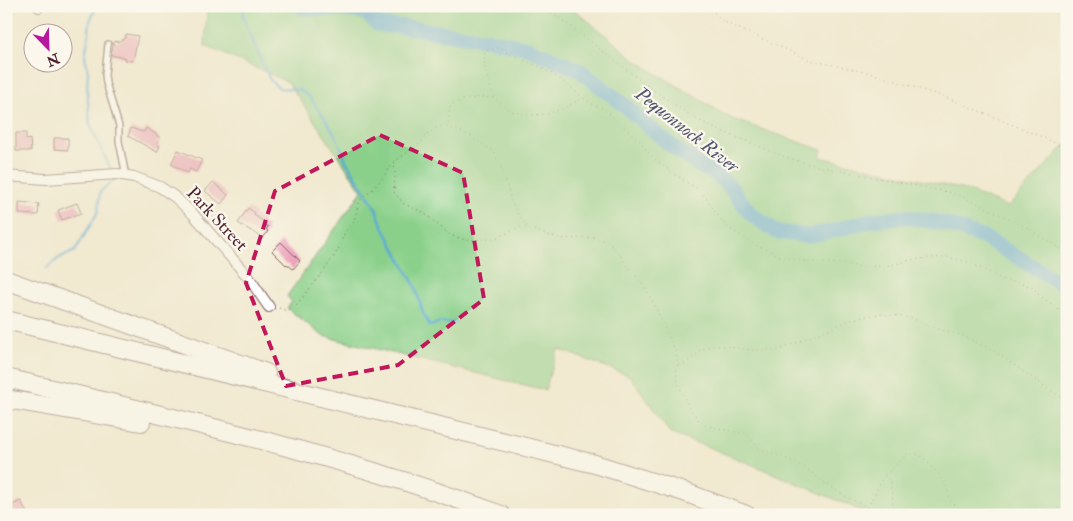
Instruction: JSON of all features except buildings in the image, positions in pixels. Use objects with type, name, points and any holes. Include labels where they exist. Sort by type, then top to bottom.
[{"type":"highway","points":[[6,280],[237,363],[414,420]]},
{"type":"highway","points":[[6,320],[594,464],[684,492],[746,515]]},
{"type":"highway","points":[[6,378],[298,449],[387,475],[501,515]]},
{"type":"highway","points":[[6,399],[298,449]]},
{"type":"street","name":"Park Street","points":[[6,176],[46,179],[117,175],[134,177],[160,187],[193,214],[249,278],[269,307]]},
{"type":"lane","points":[[108,44],[106,83],[119,126],[117,175]]},
{"type":"path","points":[[543,6],[646,85],[696,119],[716,129],[785,157],[812,165],[952,193],[1026,227],[1067,253]]},
{"type":"path","points":[[708,6],[724,22],[810,60],[870,73],[945,97],[1047,139],[1067,150]]},
{"type":"path","points":[[582,98],[548,114],[528,115],[510,111],[494,98],[484,70],[485,51],[499,48],[540,67],[567,84],[582,98],[604,109],[642,143],[651,156],[670,172],[699,190],[727,227],[752,243],[780,256],[807,262],[860,267],[886,266],[915,259],[946,257],[968,262],[1002,279],[1034,287],[1038,294],[1067,316]]},
{"type":"path","points":[[446,126],[449,120],[448,109],[453,104],[480,97],[494,98]]},
{"type":"path","points":[[269,307],[284,310],[293,309],[338,250],[345,232],[354,222],[358,205],[362,198],[371,191],[394,162],[421,143],[425,135],[439,127],[446,126],[471,136],[494,152],[505,177],[511,201],[529,228]]},
{"type":"path","points":[[394,162],[394,192],[404,204],[423,212],[450,235],[466,240],[494,239],[520,227],[529,228],[550,236],[563,238],[594,237],[608,242],[642,283],[653,302],[675,350],[678,364],[676,371],[678,383],[689,408],[703,425],[746,434],[759,448],[807,469],[848,498],[868,507],[884,476],[907,454],[919,454],[935,470],[946,486],[951,502],[969,515]]},
{"type":"path","points":[[678,364],[683,365],[700,350],[710,346],[752,350],[779,350],[853,319],[878,314],[911,318],[931,327],[961,335],[992,350],[1040,384],[1062,398],[1067,399]]},
{"type":"path","points":[[884,476],[890,481],[896,515]]},
{"type":"highlighted area","points":[[380,135],[463,173],[484,299],[398,365],[286,386],[246,283],[275,191]]},
{"type":"green space","points":[[207,6],[570,6],[638,62],[732,119],[822,150],[820,157],[966,190],[1008,207],[1067,143],[1067,515],[872,515],[753,465],[671,434],[630,376],[558,349],[545,390],[323,336],[287,308],[292,302],[287,296],[362,191],[288,82],[205,46]]},
{"type":"waterway","points":[[97,6],[90,21],[85,56],[88,72],[87,88],[90,125],[112,172]]},
{"type":"waterway","points":[[243,6],[243,16],[270,80],[279,88],[301,90],[309,97],[334,133],[346,161],[375,207],[384,229],[415,286],[423,313],[430,326],[440,322],[456,323]]},
{"type":"waterway","name":"Pequonnock River","points":[[301,6],[304,8],[365,12],[378,25],[407,27],[528,48],[581,71],[669,144],[700,166],[717,175],[729,186],[751,214],[777,232],[807,236],[871,220],[907,217],[946,224],[985,238],[1067,288]]},
{"type":"waterway","points":[[47,268],[59,258],[75,251],[98,212],[100,192],[115,179],[114,177]]}]
